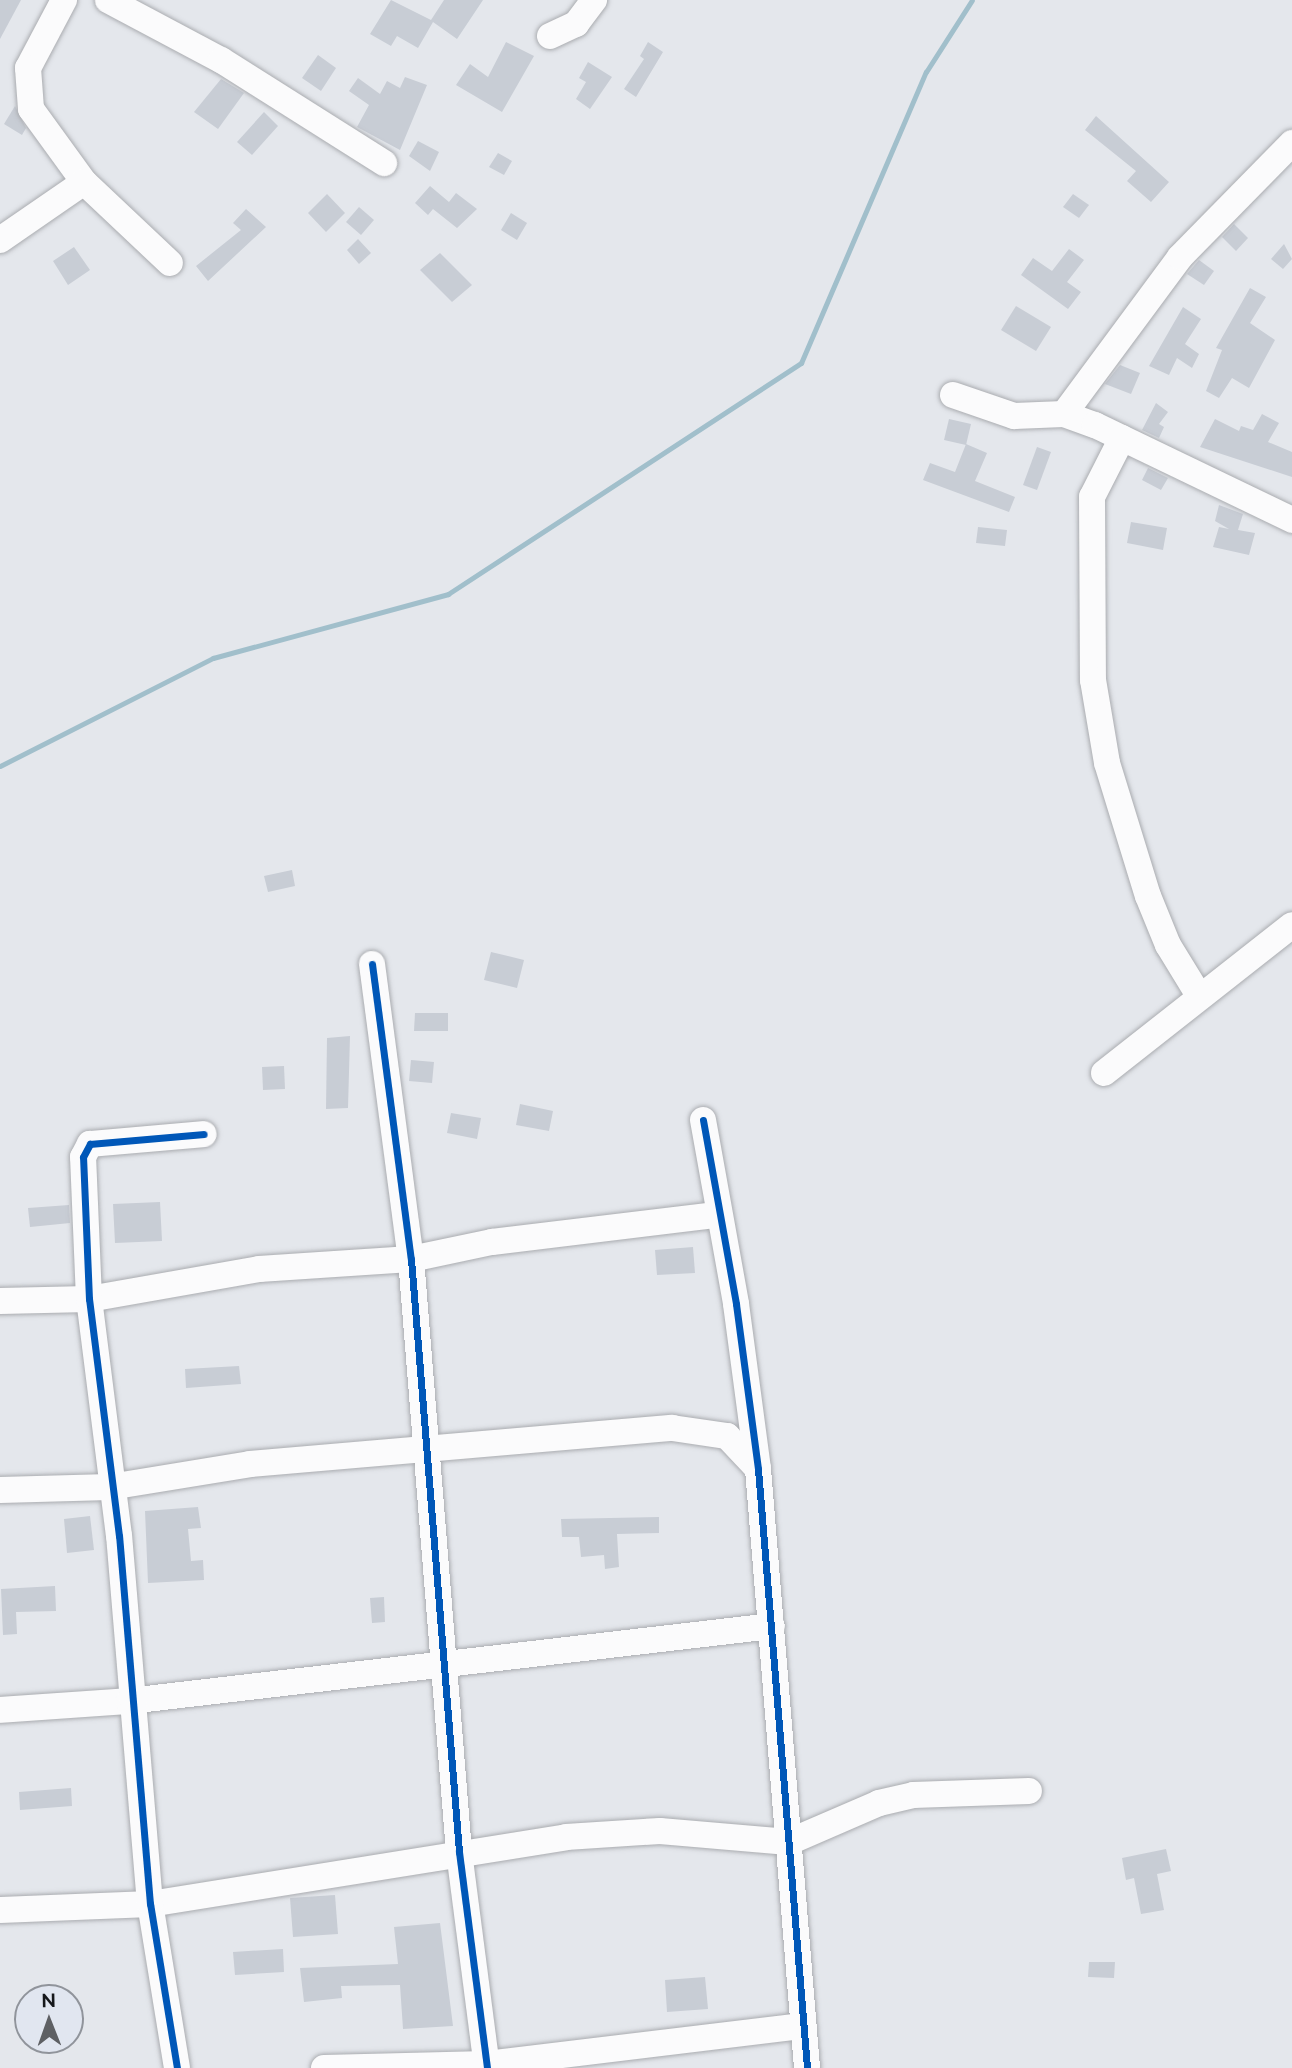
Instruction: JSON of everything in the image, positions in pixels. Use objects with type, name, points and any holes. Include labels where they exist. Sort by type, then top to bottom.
[{"type":"street","points":[[64,0],[27,68],[26,90],[32,109],[84,182],[170,263]]},
{"type":"street","points":[[108,0],[221,60],[384,163]]},
{"type":"street","points":[[550,36],[576,24],[594,0]]},
{"type":"street","points":[[1064,414],[1180,257],[1292,143]]},
{"type":"street","points":[[0,240],[84,182]]},
{"type":"street","points":[[953,395],[1014,416],[1064,414],[1122,438],[1292,520]]},
{"type":"street","points":[[1122,438],[1091,497],[1093,680],[1107,763],[1148,896],[1168,945],[1198,994]]},
{"type":"street","points":[[1104,1073],[1198,994],[1292,925]]},
{"type":"street","points":[[372,964],[411,1259],[430,1447],[443,1662],[459,1852],[487,2066]]},
{"type":"street","points":[[704,1120],[716,1215],[736,1304],[758,1469],[807,2068]]},
{"type":"street","points":[[177,2068],[150,1904],[129,1701],[119,1536],[110,1487],[89,1299],[83,1157],[90,1144],[204,1134]]},
{"type":"street","points":[[0,1301],[89,1299],[259,1269],[411,1259],[492,1242],[716,1215]]},
{"type":"street","points":[[0,1490],[110,1487],[180,1472],[430,1447],[697,1428],[727,1436],[758,1469]]},
{"type":"street","points":[[0,1710],[129,1701],[443,1662],[772,1626]]},
{"type":"street","points":[[0,1910],[150,1904],[459,1852],[660,1831],[789,1842],[879,1803],[913,1795],[1029,1791]]},
{"type":"street","points":[[324,2068],[487,2066],[803,2026]]},
{"type":"building","points":[[0,0],[21,0],[0,39]]},
{"type":"building","points":[[391,0],[431,20],[444,0],[483,0],[457,39],[433,22],[418,48],[397,36],[391,46],[370,34]]},
{"type":"building","points":[[506,42],[534,56],[502,112],[456,85],[470,64],[488,77]]},
{"type":"building","points":[[648,42],[663,52],[636,97],[624,89],[644,59],[640,56]]},
{"type":"building","points":[[318,55],[336,68],[321,91],[302,78]]},
{"type":"building","points":[[588,62],[612,77],[590,109],[576,99],[586,82],[579,78]]},
{"type":"building","points":[[405,77],[427,85],[400,150],[357,127],[369,105],[349,91],[358,78],[380,94],[387,81],[400,88]]},
{"type":"building","points":[[221,79],[244,93],[218,129],[194,112]]},
{"type":"building","points":[[15,106],[26,128],[22,135],[4,124]]},
{"type":"building","points":[[264,112],[278,126],[252,155],[237,142]]},
{"type":"building","points":[[1096,116],[1169,182],[1151,202],[1127,181],[1136,171],[1085,130]]},
{"type":"building","points":[[418,141],[439,152],[430,171],[409,156]]},
{"type":"building","points":[[498,153],[512,161],[504,175],[489,167]]},
{"type":"building","points":[[430,186],[449,202],[456,193],[477,209],[457,228],[433,209],[428,215],[415,203]]},
{"type":"building","points":[[327,194],[345,213],[326,232],[308,213]]},
{"type":"building","points":[[1073,194],[1089,205],[1079,218],[1063,207]]},
{"type":"building","points":[[359,207],[374,220],[361,235],[346,222]]},
{"type":"building","points":[[246,209],[266,227],[208,281],[196,266],[241,230],[233,223]]},
{"type":"building","points":[[511,213],[527,223],[517,240],[501,230]]},
{"type":"building","points":[[1234,224],[1248,238],[1236,251],[1222,237]]},
{"type":"building","points":[[358,239],[371,253],[359,264],[347,250]]},
{"type":"building","points":[[1284,244],[1292,259],[1283,269],[1271,259]]},
{"type":"building","points":[[74,247],[90,270],[68,285],[53,261]]},
{"type":"building","points":[[1069,249],[1084,260],[1067,282],[1081,292],[1068,309],[1021,275],[1033,258],[1052,271]]},
{"type":"building","points":[[440,253],[472,285],[452,302],[420,270]]},
{"type":"building","points":[[1199,260],[1214,271],[1204,285],[1187,274]]},
{"type":"building","points":[[1250,288],[1266,297],[1250,323],[1275,340],[1249,388],[1232,378],[1219,398],[1206,391],[1222,350],[1216,348]]},
{"type":"building","points":[[1016,306],[1051,327],[1036,351],[1001,330]]},
{"type":"building","points":[[1183,307],[1201,319],[1185,344],[1199,354],[1192,368],[1177,358],[1169,375],[1149,366]]},
{"type":"building","points":[[1120,365],[1140,373],[1131,394],[1105,384]]},
{"type":"building","points":[[1156,403],[1168,412],[1159,424],[1164,427],[1159,438],[1142,430]]},
{"type":"building","points":[[1262,414],[1279,423],[1268,442],[1292,452],[1292,477],[1200,447],[1215,419],[1239,431],[1241,426],[1253,430]]},
{"type":"building","points":[[949,419],[971,424],[966,445],[944,440]]},
{"type":"building","points":[[966,444],[987,453],[975,481],[1015,497],[1009,512],[923,480],[930,463],[955,472]]},
{"type":"building","points":[[1037,447],[1051,452],[1037,490],[1023,485]]},
{"type":"building","points":[[1148,468],[1168,478],[1161,490],[1142,480]]},
{"type":"building","points":[[1219,505],[1243,514],[1238,530],[1255,533],[1249,555],[1213,547],[1219,527],[1229,529],[1215,521]]},
{"type":"building","points":[[1131,522],[1167,528],[1163,550],[1127,543]]},
{"type":"building","points":[[978,527],[1007,530],[1005,546],[976,543]]},
{"type":"building","points":[[292,870],[295,886],[268,892],[264,876]]},
{"type":"building","points":[[491,952],[524,960],[517,988],[484,980]]},
{"type":"building","points":[[415,1013],[448,1013],[448,1031],[414,1031]]},
{"type":"building","points":[[350,1036],[348,1108],[326,1109],[327,1038]]},
{"type":"building","points":[[411,1060],[434,1062],[432,1083],[409,1081]]},
{"type":"building","points":[[284,1066],[285,1089],[263,1090],[262,1067]]},
{"type":"building","points":[[520,1104],[553,1111],[549,1131],[516,1125]]},
{"type":"building","points":[[451,1113],[481,1118],[477,1139],[447,1133]]},
{"type":"building","points":[[160,1202],[162,1241],[115,1243],[113,1204]]},
{"type":"building","points":[[69,1205],[70,1223],[30,1227],[28,1208]]},
{"type":"building","points":[[693,1247],[695,1273],[657,1275],[655,1250]]},
{"type":"building","points":[[239,1366],[241,1384],[186,1388],[185,1369]]},
{"type":"building","points":[[198,1507],[201,1528],[188,1529],[191,1561],[203,1560],[204,1580],[148,1583],[145,1511]]},
{"type":"building","points":[[90,1516],[94,1550],[67,1553],[64,1519]]},
{"type":"building","points":[[659,1517],[659,1533],[617,1534],[619,1567],[605,1569],[604,1555],[581,1557],[579,1537],[562,1537],[561,1519]]},
{"type":"building","points":[[55,1586],[56,1611],[16,1612],[17,1634],[3,1635],[1,1589]]},
{"type":"building","points":[[384,1597],[385,1622],[372,1623],[370,1598]]},
{"type":"building","points":[[71,1788],[72,1806],[20,1810],[19,1792]]},
{"type":"building","points":[[1166,1849],[1171,1871],[1157,1874],[1164,1910],[1141,1914],[1134,1878],[1126,1880],[1122,1858]]},
{"type":"building","points":[[335,1895],[338,1934],[293,1937],[290,1898]]},
{"type":"building","points":[[440,1923],[453,2026],[403,2029],[400,1985],[341,1986],[342,1998],[304,2002],[300,1968],[398,1964],[394,1927]]},
{"type":"building","points":[[283,1949],[284,1972],[235,1975],[233,1952]]},
{"type":"building","points":[[1089,1962],[1115,1962],[1114,1978],[1088,1977]]},
{"type":"building","points":[[705,1977],[708,2009],[667,2012],[665,1980]]},
{"type":"waterway","points":[[0,766],[213,658],[448,594],[801,363],[926,72],[972,0]]},
{"type":"cycle path","points":[[372,964],[411,1259],[459,1852],[487,2068]]},
{"type":"cycle path","points":[[703,1120],[736,1304],[758,1469],[807,2068]]},
{"type":"cycle path","points":[[177,2068],[150,1904],[119,1536],[89,1299],[83,1157],[90,1144],[204,1134]]}]
